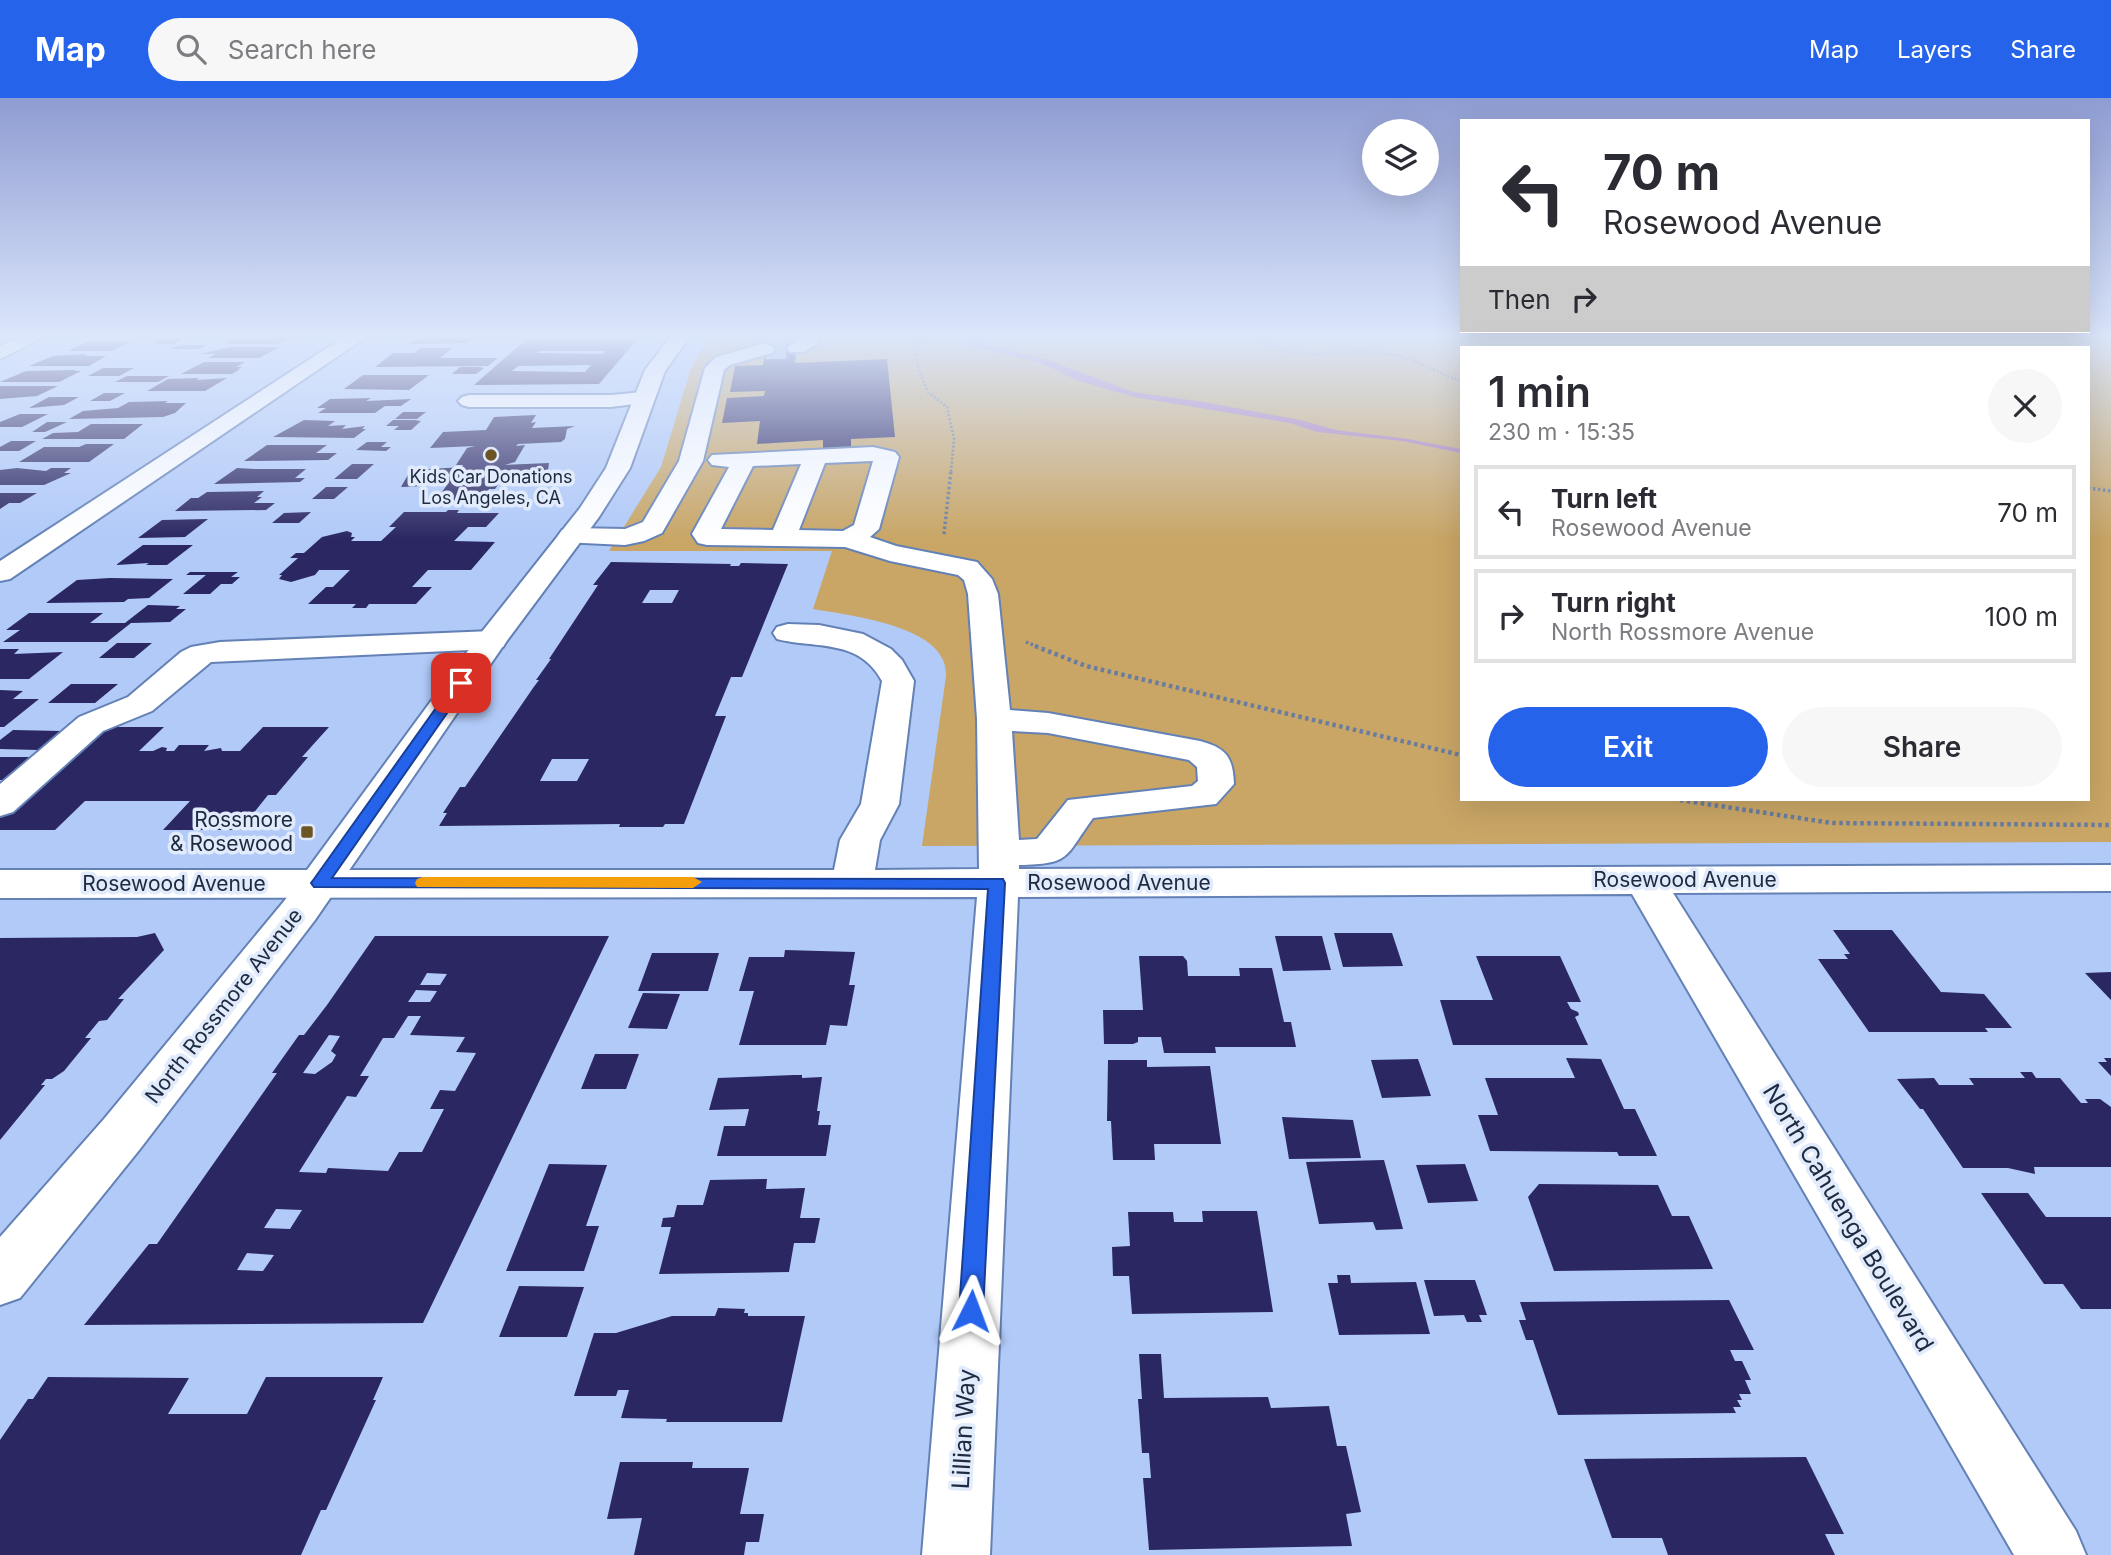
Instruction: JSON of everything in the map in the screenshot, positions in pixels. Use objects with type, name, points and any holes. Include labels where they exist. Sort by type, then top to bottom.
[{"type":"street","points":[[0,573],[257,403]]},
{"type":"street","name":"North Rossmore Avenue","points":[[0,1279],[241,987],[320,883],[618,468],[641,403]]},
{"type":"street","points":[[571,536],[631,536],[646,533],[653,527],[691,461],[706,403]]},
{"type":"street","points":[[691,461],[873,454],[887,457],[866,530],[848,539],[708,537],[705,534],[744,460]]},
{"type":"street","points":[[783,538],[816,456]]},
{"type":"street","name":"Lillian Way","points":[[848,539],[890,553],[967,568],[975,573],[983,594],[994,719],[998,868],[957,1555]]},
{"type":"street","points":[[788,633],[818,632],[864,644],[893,668],[898,681],[880,804],[860,840],[852,882]]},
{"type":"street","points":[[0,804],[91,723],[140,704],[192,659],[202,654],[257,649],[492,640]]},
{"type":"street","points":[[994,719],[1048,723],[1200,752],[1216,763],[1216,784],[1203,796],[1081,808],[1048,852],[998,868]]},
{"type":"street","name":"Rosewood Avenue","points":[[0,884],[852,882],[998,868],[1645,880],[2111,878]]},
{"type":"street","name":"North Cahuenga Boulevard","points":[[1645,880],[2052,1555]]},
{"type":"path","points":[[941,403],[947,407],[954,439],[949,506],[942,544]]},
{"type":"path","points":[[2090,488],[2111,491]]},
{"type":"path","points":[[1025,642],[1086,666],[1460,755]]},
{"type":"path","points":[[1686,801],[1832,823],[2111,825]]},
{"type":"shaded area","points":[[680,403],[1460,403],[1460,801],[2090,801],[2090,403],[2111,403],[2111,842],[922,846],[946,676],[943,660],[935,648],[921,638],[885,623],[813,609],[832,551],[609,551],[661,467]]},
{"type":"shaded area","points":[[1170,403],[1209,403],[1300,420],[1336,430],[1460,449],[1460,453],[1402,441],[1317,432],[1290,423]]},
{"type":"building","points":[[38,403],[68,403],[64,405],[29,408]]},
{"type":"building","points":[[127,403],[186,403],[175,413],[163,417],[69,419],[83,411],[118,408]]},
{"type":"building","points":[[324,403],[405,403],[401,406],[385,406],[375,413],[318,413],[326,408],[317,408]]},
{"type":"building","points":[[726,403],[892,403],[895,437],[851,439],[851,449],[823,450],[823,440],[757,444],[760,421],[722,423]]},
{"type":"building","points":[[403,412],[426,412],[417,419],[395,419]]},
{"type":"building","points":[[20,414],[48,414],[22,427],[0,427],[0,422]]},
{"type":"building","name":"Kids Car Donations Los Angeles, CA","points":[[536,415],[531,423],[536,422],[532,428],[575,426],[567,429],[565,439],[561,442],[518,444],[516,446],[525,445],[515,462],[505,465],[549,463],[548,470],[542,477],[547,478],[546,480],[500,482],[495,489],[489,489],[483,499],[435,502],[447,485],[401,487],[409,473],[414,470],[462,467],[463,465],[456,465],[467,448],[475,446],[430,448],[443,432],[486,430],[494,417]]},
{"type":"building","points":[[304,420],[335,421],[328,426],[346,425],[342,429],[365,426],[362,429],[366,429],[354,438],[273,437]]},
{"type":"building","points":[[393,420],[421,421],[411,430],[394,430],[399,426],[386,426]]},
{"type":"building","points":[[47,422],[67,422],[45,432],[32,432]]},
{"type":"building","points":[[91,424],[143,424],[124,439],[42,439],[53,433],[78,432]]},
{"type":"building","points":[[11,441],[36,441],[19,451],[0,451],[0,447]]},
{"type":"building","points":[[367,442],[387,442],[381,447],[391,447],[386,451],[356,450]]},
{"type":"building","points":[[86,444],[114,444],[89,462],[19,462],[44,447],[79,447]]},
{"type":"building","points":[[267,445],[327,445],[316,453],[337,453],[328,460],[244,461]]},
{"type":"building","points":[[352,464],[374,464],[357,479],[334,479]]},
{"type":"building","points":[[17,468],[46,471],[51,468],[71,468],[64,473],[71,473],[44,485],[0,485],[0,470]]},
{"type":"building","points":[[237,468],[306,469],[295,478],[305,478],[300,482],[214,484]]},
{"type":"building","points":[[326,487],[348,487],[334,499],[312,499]]},
{"type":"building","points":[[264,491],[257,497],[262,497],[254,503],[275,503],[266,510],[175,511],[191,498],[198,498],[207,492]]},
{"type":"building","points":[[0,493],[37,493],[20,503],[9,503],[0,509]]},
{"type":"building","points":[[459,510],[457,513],[499,513],[486,527],[468,527],[454,541],[495,542],[471,570],[428,570],[412,587],[432,587],[416,604],[369,604],[366,608],[352,608],[356,604],[308,604],[326,587],[333,587],[350,570],[319,570],[315,575],[291,582],[279,579],[282,575],[279,575],[298,558],[290,558],[296,553],[304,553],[322,537],[347,531],[352,533],[351,537],[355,537],[351,541],[381,541],[396,527],[389,527],[404,512]]},
{"type":"building","points":[[311,512],[299,523],[272,523],[284,513]]},
{"type":"building","points":[[208,519],[185,537],[138,538],[162,520]]},
{"type":"building","points":[[143,545],[193,545],[167,565],[116,565]]},
{"type":"building","points":[[611,562],[731,564],[730,566],[739,566],[741,563],[788,564],[742,677],[731,677],[715,716],[726,716],[684,824],[665,824],[663,827],[619,827],[620,824],[439,826],[447,813],[443,813],[460,787],[465,787],[539,680],[536,680],[598,585],[593,585]],"holes":[[[650,590],[679,590],[672,603],[642,603]],[[552,759],[589,759],[577,781],[540,781]]]},
{"type":"building","points":[[190,572],[238,572],[231,577],[240,577],[232,584],[221,584],[210,594],[183,594],[206,575],[186,575]]},
{"type":"building","points":[[173,579],[149,598],[128,599],[124,602],[46,603],[77,580]]},
{"type":"building","points":[[148,605],[180,606],[176,609],[186,609],[170,622],[131,623],[107,642],[3,642],[20,630],[6,630],[29,613],[103,613],[90,623],[125,623]]},
{"type":"building","points":[[117,643],[152,643],[134,658],[99,658]]},
{"type":"building","points":[[0,649],[19,649],[14,654],[63,652],[29,679],[0,679]]},
{"type":"building","points":[[71,684],[118,684],[95,703],[48,703]]},
{"type":"building","points":[[0,690],[23,691],[13,699],[39,699],[4,727],[0,727]]},
{"type":"building","points":[[96,727],[164,727],[139,751],[153,751],[162,747],[167,748],[166,751],[174,751],[179,745],[209,745],[204,751],[221,748],[222,751],[240,751],[263,727],[329,727],[302,757],[308,757],[276,795],[268,795],[240,830],[163,830],[190,801],[85,801],[55,830],[0,830],[0,811]]},
{"type":"building","points":[[13,730],[61,731],[38,750],[0,749],[0,740]]},
{"type":"building","points":[[0,757],[30,757],[0,780]]},
{"type":"building","points":[[1833,930],[1892,930],[1941,992],[1984,994],[2012,1028],[1985,1028],[1988,1032],[1869,1032],[1818,959],[1848,959],[1844,954],[1850,954]]},
{"type":"building","points":[[155,933],[164,950],[118,999],[124,999],[107,1020],[99,1021],[85,1038],[91,1038],[64,1071],[52,1079],[46,1079],[41,1085],[45,1085],[0,1140],[0,938],[137,937]]},
{"type":"building","points":[[1334,933],[1392,933],[1403,966],[1343,967]]},
{"type":"building","points":[[375,936],[609,936],[423,1323],[84,1325],[149,1244],[157,1244],[277,1073],[272,1073],[299,1035],[304,1035]],"holes":[[[427,973],[447,974],[440,985],[420,985]],[[416,990],[437,991],[430,1002],[408,1002]],[[408,1016],[421,1016],[410,1035],[465,1037],[456,1052],[476,1053],[455,1091],[440,1090],[430,1109],[444,1109],[422,1152],[399,1152],[388,1171],[328,1168],[326,1173],[299,1172],[347,1096],[356,1097],[369,1076],[360,1076],[383,1038],[394,1038]],[[329,1035],[340,1036],[331,1051],[336,1055],[332,1062],[315,1074],[303,1073]],[[276,1209],[302,1210],[290,1229],[264,1228]],[[247,1253],[274,1255],[263,1271],[237,1270]]]},
{"type":"building","points":[[1275,936],[1322,936],[1331,970],[1283,971]]},
{"type":"building","points":[[785,950],[855,952],[849,985],[855,985],[847,1026],[830,1025],[826,1045],[739,1045],[754,991],[739,991],[749,957],[784,957]]},
{"type":"building","points":[[652,953],[719,953],[708,991],[638,991]]},
{"type":"building","points":[[1139,956],[1183,956],[1187,961],[1188,976],[1240,976],[1239,968],[1272,968],[1284,1022],[1291,1022],[1296,1047],[1215,1047],[1216,1053],[1164,1053],[1161,1037],[1138,1037],[1138,1042],[1133,1044],[1104,1044],[1103,1010],[1143,1010]]},
{"type":"building","points":[[1476,956],[1560,956],[1581,1002],[1567,1002],[1571,1009],[1578,1012],[1579,1015],[1575,1017],[1588,1045],[1453,1045],[1440,1000],[1493,1000]]},
{"type":"building","points":[[2111,972],[2111,1000],[2085,973]]},
{"type":"building","points":[[643,993],[680,994],[667,1029],[628,1028]]},
{"type":"building","points":[[595,1054],[639,1054],[626,1089],[581,1089]]},
{"type":"building","points":[[1566,1058],[1601,1059],[1624,1109],[1635,1109],[1657,1156],[1619,1156],[1617,1152],[1490,1151],[1478,1115],[1498,1115],[1485,1078],[1575,1078]]},
{"type":"building","points":[[2104,1058],[2111,1058],[2111,1076],[2098,1062],[2107,1062]]},
{"type":"building","points":[[1418,1059],[1431,1096],[1382,1098],[1371,1060]]},
{"type":"building","points":[[1108,1060],[1147,1060],[1147,1067],[1210,1066],[1221,1144],[1154,1144],[1155,1160],[1113,1160],[1111,1121],[1107,1121]]},
{"type":"building","points":[[2020,1072],[2032,1072],[2036,1078],[2060,1078],[2081,1103],[2088,1103],[2085,1099],[2100,1099],[2111,1107],[2111,1167],[2034,1167],[2035,1174],[2008,1168],[1963,1168],[1923,1109],[1920,1109],[1897,1079],[1934,1078],[1939,1085],[1974,1085],[1969,1078],[2025,1078]]},
{"type":"building","points":[[802,1075],[802,1078],[822,1077],[817,1111],[820,1111],[818,1125],[831,1125],[826,1156],[717,1156],[724,1126],[745,1126],[749,1109],[709,1110],[718,1078]]},
{"type":"building","points":[[1282,1117],[1353,1120],[1361,1158],[1289,1159]]},
{"type":"building","points":[[1384,1160],[1403,1229],[1376,1230],[1373,1222],[1319,1224],[1306,1162]]},
{"type":"building","points":[[549,1164],[607,1165],[586,1226],[599,1226],[584,1271],[506,1271]]},
{"type":"building","points":[[1465,1164],[1478,1201],[1428,1203],[1416,1165]]},
{"type":"building","points":[[767,1179],[766,1189],[805,1188],[800,1218],[820,1218],[815,1243],[794,1243],[789,1272],[659,1274],[671,1227],[661,1227],[663,1218],[674,1217],[677,1205],[703,1205],[710,1180]]},
{"type":"building","points":[[1539,1184],[1658,1185],[1672,1216],[1689,1216],[1713,1269],[1554,1271],[1528,1197]]},
{"type":"building","points":[[1981,1193],[2028,1193],[2046,1217],[2111,1217],[2111,1309],[2081,1309],[2063,1284],[2044,1284]]},
{"type":"building","points":[[1202,1211],[1257,1211],[1273,1312],[1132,1314],[1129,1276],[1113,1276],[1112,1247],[1130,1246],[1128,1212],[1173,1212],[1174,1222],[1203,1222]]},
{"type":"building","points":[[1337,1275],[1350,1275],[1351,1283],[1416,1282],[1430,1334],[1339,1335],[1328,1283],[1338,1283]]},
{"type":"building","points":[[1424,1280],[1475,1280],[1487,1315],[1479,1315],[1482,1322],[1467,1322],[1464,1315],[1434,1316]]},
{"type":"building","points":[[519,1286],[584,1287],[567,1337],[499,1337]]},
{"type":"building","points":[[1729,1300],[1754,1350],[1730,1350],[1735,1361],[1742,1361],[1751,1380],[1745,1380],[1751,1394],[1739,1394],[1742,1400],[1737,1400],[1741,1407],[1733,1407],[1736,1413],[1558,1415],[1533,1340],[1526,1340],[1519,1320],[1526,1320],[1520,1302]]},
{"type":"building","points":[[718,1308],[745,1309],[744,1313],[748,1313],[748,1316],[805,1316],[782,1422],[666,1422],[667,1419],[621,1418],[629,1390],[618,1390],[616,1396],[574,1396],[594,1333],[616,1333],[672,1316],[715,1316]]},
{"type":"building","points":[[1139,1354],[1161,1354],[1164,1398],[1268,1397],[1271,1408],[1329,1406],[1337,1446],[1346,1446],[1361,1512],[1346,1514],[1352,1546],[1149,1550],[1143,1478],[1151,1478],[1149,1453],[1142,1453],[1138,1399],[1142,1399]]},
{"type":"building","points":[[48,1377],[189,1378],[168,1414],[247,1414],[266,1377],[383,1377],[373,1400],[376,1400],[326,1510],[321,1510],[301,1555],[0,1555],[0,1440],[28,1399],[33,1399]]},
{"type":"building","points":[[1806,1457],[1844,1534],[1825,1534],[1835,1555],[1668,1555],[1662,1538],[1612,1538],[1584,1459]]},
{"type":"building","points":[[620,1462],[693,1462],[692,1468],[749,1468],[740,1514],[764,1514],[759,1542],[746,1542],[744,1555],[634,1555],[642,1518],[607,1519]]},
{"type":"slow traffic","points":[[423,883],[693,882]]},
{"type":"place","name":"Kids Car Donations Los Angeles, CA","points":[[491,455]]},
{"type":"place","name":"Rossmore & Rosewood","points":[[307,832]]},
{"type":"route","points":[[461,683],[320,883],[997,883],[971,1311]]}]
